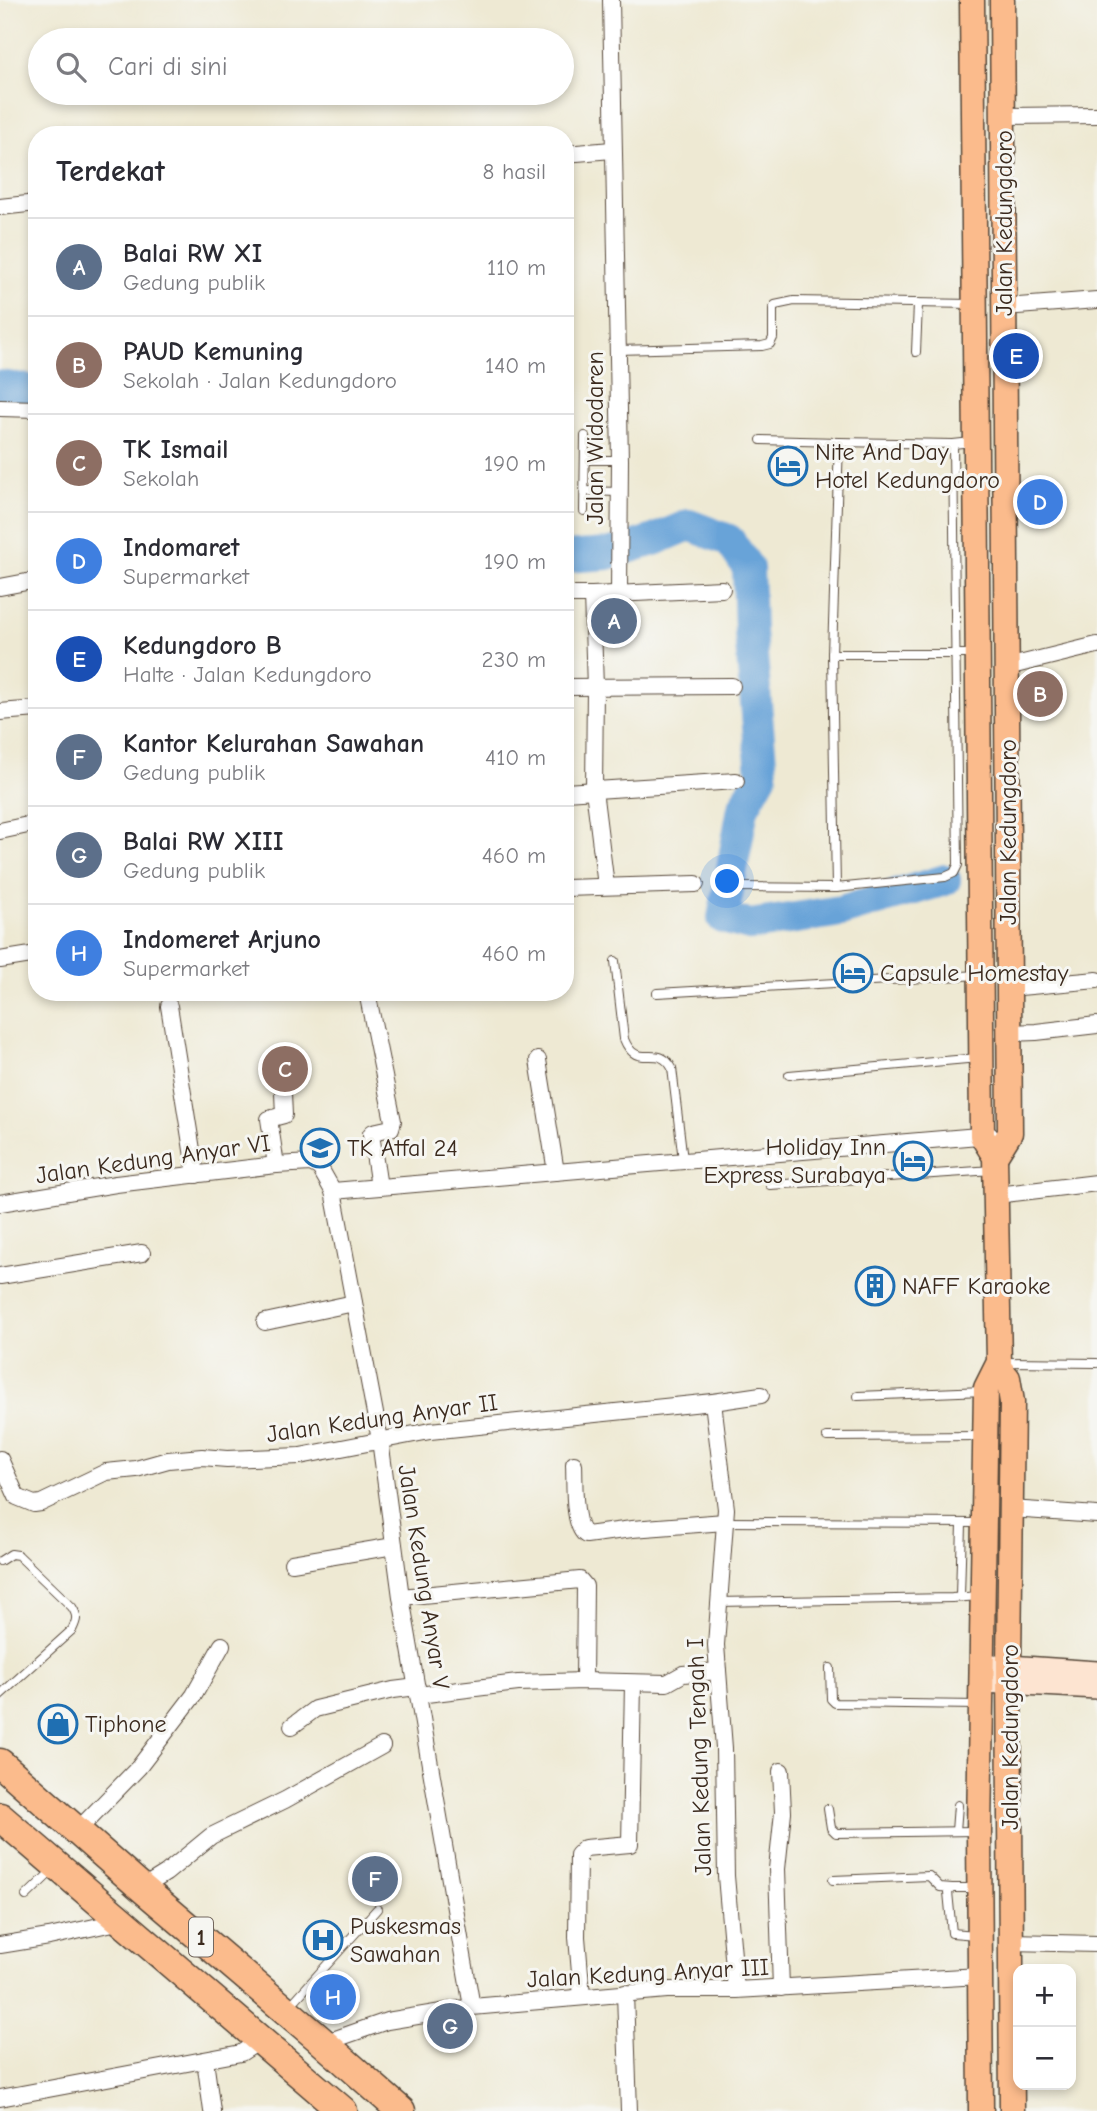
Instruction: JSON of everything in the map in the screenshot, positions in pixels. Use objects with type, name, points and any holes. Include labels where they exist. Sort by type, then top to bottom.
[{"type":"highway","name":"1","points":[[0,1763],[401,2111]]},
{"type":"highway","name":"1","points":[[0,1817],[342,2111]]},
{"type":"main road","name":"Jalan Kedungdoro","points":[[972,0],[975,348],[964,443],[967,654],[979,872],[982,1136],[996,1163],[998,1364],[989,1379],[986,1391],[986,1436],[974,1523],[972,1596],[982,1684],[968,1831],[980,1888],[981,2111]]},
{"type":"main road","name":"Jalan Kedungdoro","points":[[1002,0],[1010,1133]]},
{"type":"main road","points":[[975,348],[1004,347]]},
{"type":"main road","points":[[996,1163],[1010,1133]]},
{"type":"main road","name":"Jalan Kedungdoro","points":[[998,1364],[1008,1378],[1011,1389],[1009,1675],[1012,2111]]},
{"type":"street","name":"Jalan Widodaren","points":[[611,0],[620,460],[619,588]]},
{"type":"street","points":[[1003,116],[1097,115]]},
{"type":"street","points":[[574,153],[612,150]]},
{"type":"street","points":[[0,207],[28,204]]},
{"type":"street","points":[[1004,307],[1097,300]]},
{"type":"street","points":[[0,408],[28,409]]},
{"type":"street","points":[[0,587],[28,582]]},
{"type":"street","points":[[574,595],[592,595],[619,588],[722,589]]},
{"type":"street","points":[[592,595],[594,790],[606,886]]},
{"type":"street","points":[[1007,667],[1097,645]]},
{"type":"street","points":[[574,687],[732,686]]},
{"type":"street","points":[[0,712],[28,710]]},
{"type":"street","points":[[574,791],[736,781]]},
{"type":"street","points":[[0,831],[28,825]]},
{"type":"street","points":[[574,888],[696,884]]},
{"type":"street","points":[[0,960],[28,955]]},
{"type":"street","points":[[1009,988],[1097,980]]},
{"type":"street","points":[[369,1001],[393,1122],[391,1128],[371,1134],[379,1187]]},
{"type":"street","points":[[169,1006],[196,1175]]},
{"type":"street","points":[[1009,1033],[1097,1025]]},
{"type":"street","points":[[538,1060],[556,1172]]},
{"type":"street","points":[[276,1165],[269,1119],[284,1115],[283,1093]]},
{"type":"street","points":[[333,1191],[1010,1133]]},
{"type":"street","name":"Jalan Kedung Anyar VI","points":[[0,1203],[116,1184],[311,1163]]},
{"type":"street","name":"Jalan Kedung Anyar V","points":[[311,1163],[320,1167],[333,1191],[380,1440],[401,1597],[472,2007]]},
{"type":"street","points":[[997,1195],[1097,1183]]},
{"type":"street","points":[[0,1276],[142,1253]]},
{"type":"street","points":[[265,1322],[354,1303]]},
{"type":"street","name":"Jalan Kedung Anyar II","points":[[0,1459],[17,1497],[34,1504],[107,1472],[136,1469],[168,1460],[300,1456],[430,1431],[761,1395]]},
{"type":"street","name":"Jalan Kedung Tengah I","points":[[713,1402],[726,1509],[716,1645],[724,1748],[726,1876],[736,1990]]},
{"type":"street","points":[[574,1464],[577,1516],[580,1530],[586,1535],[725,1522]]},
{"type":"street","points":[[1010,1509],[1097,1515]]},
{"type":"street","points":[[292,1563],[394,1546]]},
{"type":"street","points":[[401,1597],[580,1580],[585,1586],[584,1681]]},
{"type":"street","points":[[77,1831],[139,1767],[194,1695],[222,1645]]},
{"type":"street","points":[[292,1727],[315,1709],[393,1690],[417,1691],[584,1681],[667,1683],[683,1674],[718,1671]]},
{"type":"street","points":[[982,1684],[1009,1675],[1097,1672]]},
{"type":"street","points":[[1009,1675],[1097,1689]]},
{"type":"street","points":[[582,1997],[578,1937],[578,1856],[584,1848],[630,1844],[633,1683]]},
{"type":"street","points":[[142,1888],[166,1873],[211,1836],[285,1800],[382,1746]]},
{"type":"street","points":[[781,1771],[783,1812],[778,1882],[781,1987]]},
{"type":"street","points":[[0,1945],[122,1921]]},
{"type":"street","points":[[1011,1942],[1097,1944]]},
{"type":"street","name":"Jalan Kedung Anyar III","points":[[324,2043],[387,2021],[472,2007],[667,1990],[736,1990],[980,1976]]},
{"type":"street","points":[[625,1993],[629,2111]]},
{"type":"street","points":[[0,2098],[241,2053],[261,2040]]},
{"type":"street","points":[[205,2060],[212,2111]]},
{"type":"lane","points":[[618,350],[770,344],[773,338],[775,305],[793,301],[975,304]]},
{"type":"lane","points":[[916,352],[918,304]]},
{"type":"lane","points":[[584,511],[585,436]]},
{"type":"lane","points":[[761,440],[964,443]]},
{"type":"lane","points":[[836,888],[832,654],[839,442]]},
{"type":"lane","points":[[585,460],[620,460]]},
{"type":"lane","points":[[585,491],[619,492]]},
{"type":"lane","points":[[832,654],[967,654],[958,865],[954,873]]},
{"type":"lane","points":[[738,887],[836,888],[979,872]]},
{"type":"lane","points":[[615,961],[624,1039],[628,1050],[634,1055],[657,1056],[668,1060],[672,1068],[683,1160]]},
{"type":"lane","points":[[657,993],[981,975]]},
{"type":"lane","points":[[789,1075],[981,1057]]},
{"type":"lane","points":[[770,1185],[996,1163]]},
{"type":"lane","points":[[998,1364],[1097,1363]]},
{"type":"lane","points":[[858,1396],[986,1391]]},
{"type":"lane","points":[[827,1437],[986,1436]]},
{"type":"lane","points":[[725,1522],[974,1523]]},
{"type":"lane","points":[[0,1561],[11,1554],[18,1555],[72,1606],[77,1614],[77,1621],[72,1630],[0,1695]]},
{"type":"lane","points":[[719,1602],[972,1596]]},
{"type":"lane","points":[[830,1668],[831,1699],[835,1703],[982,1684]]},
{"type":"lane","points":[[828,1809],[831,1828],[836,1833],[968,1831],[958,1805]]},
{"type":"lane","points":[[26,1896],[57,1866]]},
{"type":"lane","points":[[833,1880],[929,1876],[940,1887],[980,1888]]},
{"type":"lane","points":[[953,1888],[948,1892],[952,1933],[980,1935]]},
{"type":"lane","points":[[286,2010],[377,1909]]},
{"type":"waterway","points":[[0,386],[28,390]]},
{"type":"waterway","points":[[574,556],[608,554],[654,540],[689,525],[729,540],[748,568],[750,632],[762,774],[743,808],[723,918],[750,925],[841,911],[945,880]]},
{"type":"place","name":"Kedungdoro B","points":[[1016,356]]},
{"type":"place","name":"Nite And Day Hotel Kedungdoro","points":[[788,466]]},
{"type":"place","name":"Indomaret","points":[[1040,502]]},
{"type":"place","name":"Balai RW XI","points":[[614,621]]},
{"type":"place","name":"PAUD Kemuning","points":[[1040,694]]},
{"type":"place","name":"Capsule Homestay","points":[[853,973]]},
{"type":"place","name":"TK Ismail","points":[[285,1069]]},
{"type":"place","name":"TK Atfal 24","points":[[320,1148]]},
{"type":"place","name":"Holiday Inn Express Surabaya","points":[[913,1161]]},
{"type":"place","name":"NAFF Karaoke","points":[[875,1286]]},
{"type":"place","name":"Tiphone","points":[[58,1724]]},
{"type":"place","name":"Kantor Kelurahan Sawahan","points":[[375,1879]]},
{"type":"place","name":"Puskesmas Sawahan","points":[[323,1940]]},
{"type":"place","name":"Indomeret Arjuno","points":[[333,1997]]},
{"type":"place","name":"Balai RW XIII","points":[[450,2026]]}]
